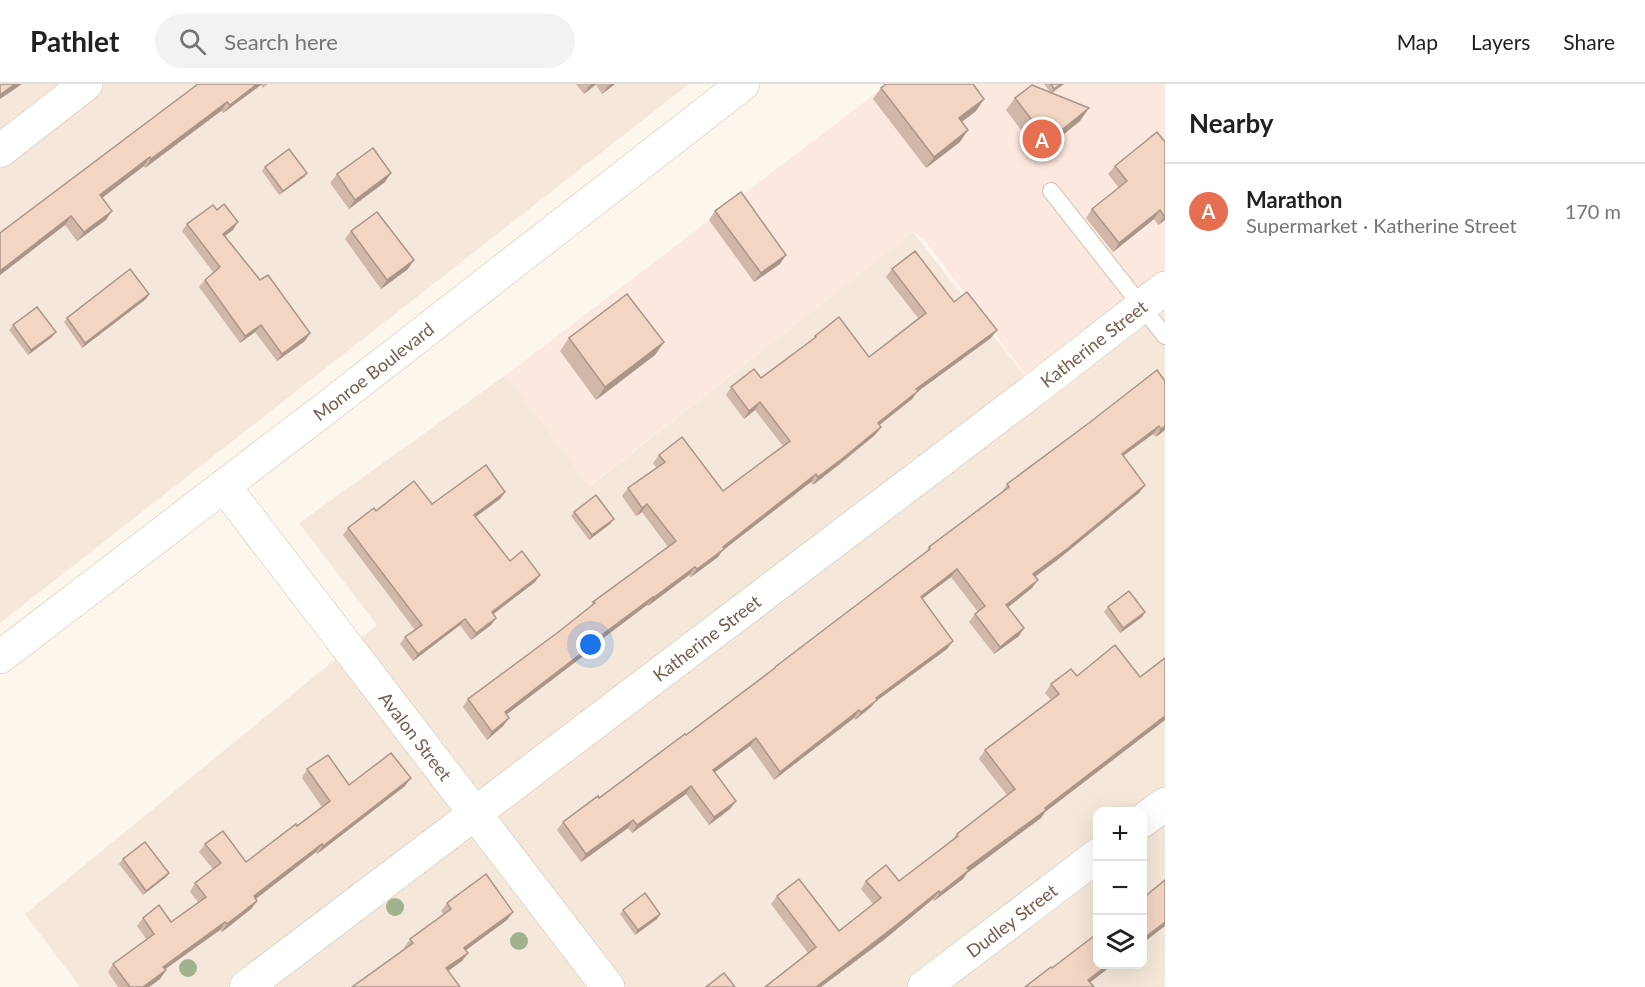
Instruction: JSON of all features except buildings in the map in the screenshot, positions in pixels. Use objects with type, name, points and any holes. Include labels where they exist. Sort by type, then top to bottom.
[{"type":"street","points":[[0,151],[86,84]]},
{"type":"street","name":"Monroe Boulevard","points":[[0,657],[743,84]]},
{"type":"street","name":"Katherine Street","points":[[246,987],[1035,390],[1153,297]]},
{"type":"street","name":"Avalon Street","points":[[224,486],[608,987]]},
{"type":"street","points":[[1147,818],[1165,804]]},
{"type":"street","name":"Dudley Street","points":[[924,987],[1093,859]]},
{"type":"lane","points":[[1051,190],[1153,297],[1165,336]]},
{"type":"shaded area","points":[[0,84],[689,84],[0,623]]},
{"type":"shaded area","points":[[888,84],[1165,84],[1165,336],[1142,306],[1035,389],[925,240],[913,232],[589,486],[506,375]]},
{"type":"shaded area","points":[[913,232],[1035,389],[1142,306],[1165,337],[1165,987],[80,987],[25,914],[377,625],[299,523],[506,375],[590,486]]},
{"type":"place","name":"Marathon","points":[[1042,139]]}]
